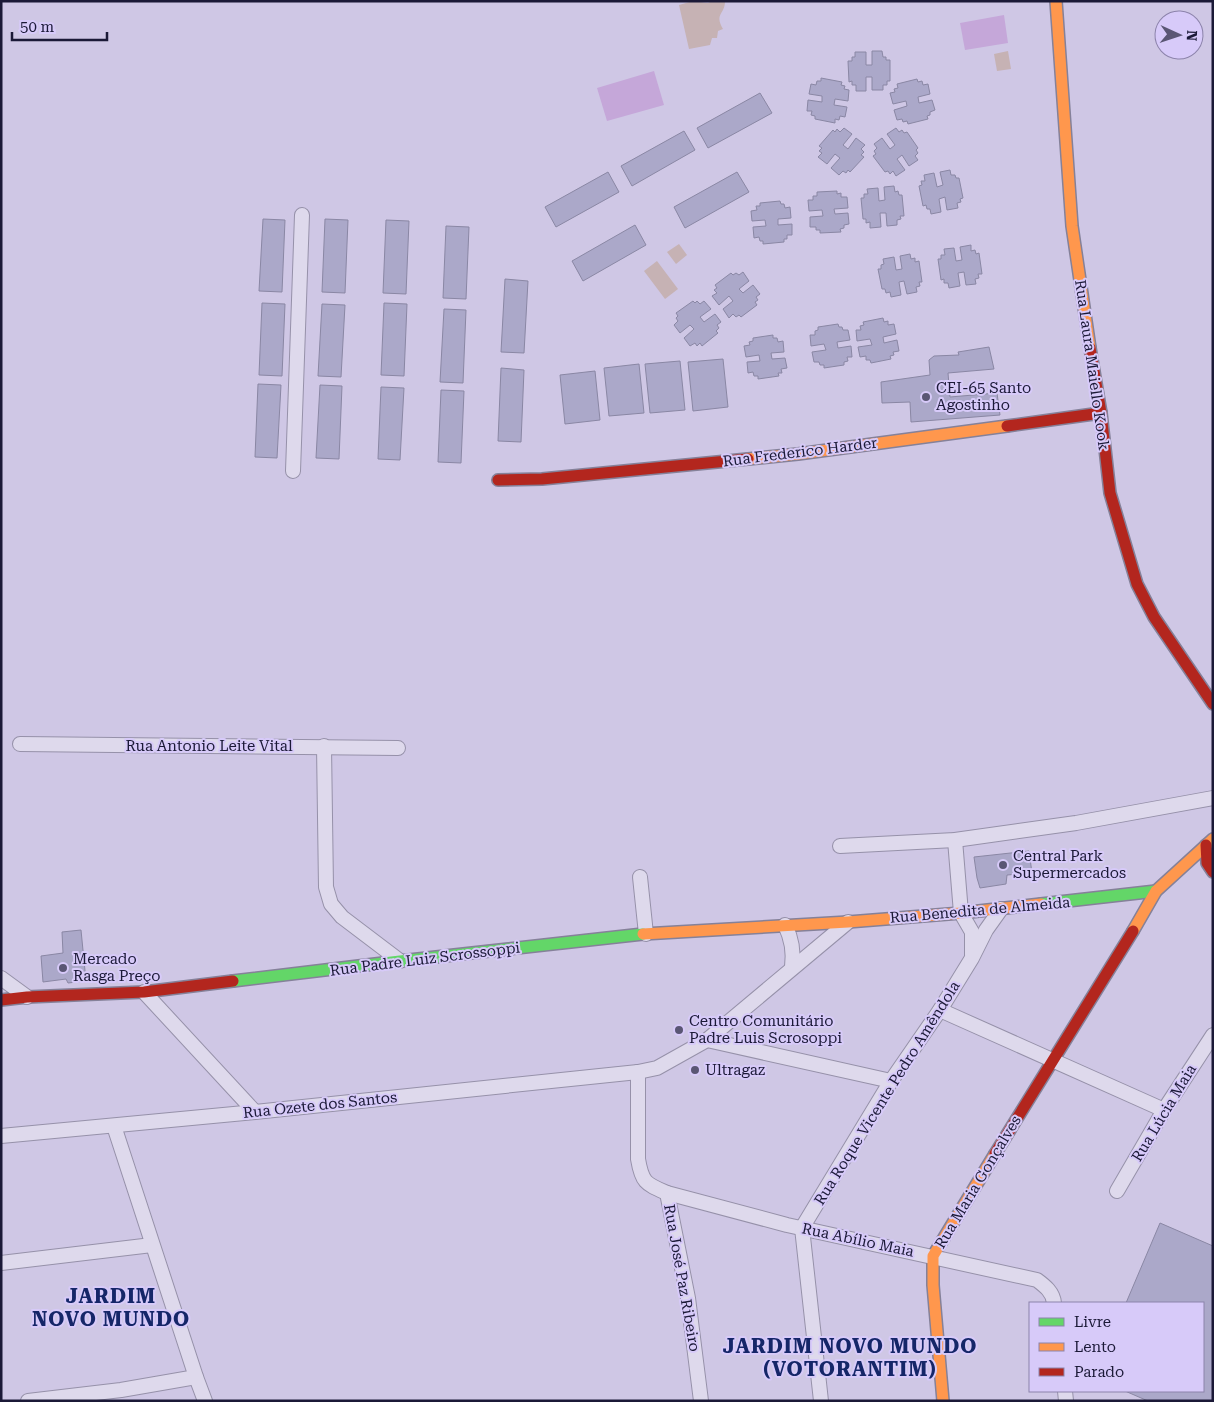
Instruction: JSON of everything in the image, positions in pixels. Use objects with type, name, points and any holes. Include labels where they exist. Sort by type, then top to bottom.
[{"type":"street","name":"Rua Laura Maiello Kook","points":[[1056,1],[1072,226],[1085,321],[1101,413],[1110,493],[1137,584],[1154,617],[1213,704]]},
{"type":"street","points":[[292,471],[302,215]]},
{"type":"street","name":"Rua Frederico Harder","points":[[498,480],[542,479],[798,454],[1101,413]]},
{"type":"street","name":"Rua Antonio Leite Vital","points":[[20,744],[398,748]]},
{"type":"street","points":[[324,746],[326,887],[331,904],[342,917],[400,961]]},
{"type":"street","points":[[840,846],[955,840],[1076,823],[1213,798]]},
{"type":"street","points":[[955,840],[961,913],[972,932],[972,958]]},
{"type":"street","points":[[1182,868],[1210,842]]},
{"type":"street","points":[[1210,842],[1207,863],[1213,873]]},
{"type":"street","points":[[1182,868],[1199,868],[1213,873]]},
{"type":"street","name":"Rua Maria Gonçalves","points":[[943,1401],[934,1294],[933,1256],[1156,891],[1182,868]]},
{"type":"street","points":[[640,877],[646,934]]},
{"type":"street","name":"Rua Benedita de Almeida","points":[[848,922],[1001,909],[1156,891]]},
{"type":"street","name":"Rua Benedita de Almeida","points":[[1112,896],[1130,900],[1134,904],[1138,913],[1138,923]]},
{"type":"street","name":"Rua Roque Vicente Pedro Amêndola","points":[[802,1228],[891,1081],[940,1010],[972,958],[986,930],[1001,909]]},
{"type":"street","points":[[638,1072],[657,1068],[707,1040],[848,922]]},
{"type":"street","name":"Rua Padre Luiz Scrossoppi","points":[[1,1000],[144,992],[646,934],[848,922]]},
{"type":"street","points":[[785,925],[790,935],[793,949],[792,967]]},
{"type":"street","points":[[1,978],[27,998]]},
{"type":"street","points":[[144,992],[255,1112]]},
{"type":"street","points":[[940,1010],[1164,1110]]},
{"type":"street","name":"Rua Lúcia Maia","points":[[1117,1191],[1164,1110],[1213,1035]]},
{"type":"street","points":[[707,1040],[891,1081]]},
{"type":"street","name":"Rua Ozete dos Santos","points":[[1,1136],[255,1112],[638,1072]]},
{"type":"street","name":"Rua José Paz Ribeiro","points":[[638,1072],[638,1159],[640,1173],[649,1185],[667,1193],[688,1298],[701,1401]]},
{"type":"street","points":[[114,1126],[205,1401]]},
{"type":"street","name":"Rua Abílio Maia","points":[[667,1193],[802,1228],[1037,1280],[1048,1288],[1054,1302]]},
{"type":"street","points":[[802,1228],[821,1401]]},
{"type":"street","points":[[1,1263],[152,1245]]},
{"type":"street","points":[[28,1401],[73,1398],[196,1377]]},
{"type":"shaded area","points":[[693,1],[708,3],[712,1],[725,1],[725,6],[720,17],[723,29],[718,31],[717,38],[712,38],[710,45],[689,49],[679,5]]},
{"type":"shaded area","points":[[1004,15],[1008,43],[965,50],[960,23]]},
{"type":"shaded area","points":[[1008,51],[1011,69],[997,71],[994,54]]},
{"type":"shaded area","points":[[654,71],[664,105],[607,121],[597,88]]},
{"type":"shaded area","points":[[679,244],[687,255],[676,264],[667,252]]},
{"type":"shaded area","points":[[657,261],[678,289],[665,299],[644,271]]},
{"type":"building","points":[[872,51],[882,51],[883,57],[886,57],[886,60],[890,60],[890,81],[887,81],[887,85],[883,85],[883,90],[872,90],[872,77],[866,77],[866,91],[856,91],[856,85],[852,85],[852,81],[849,82],[848,61],[852,61],[852,57],[855,57],[855,52],[866,52],[866,65],[872,65]]},
{"type":"building","points":[[821,78],[842,82],[841,85],[845,86],[844,89],[849,90],[848,101],[835,99],[834,105],[847,107],[845,117],[840,116],[839,120],[835,119],[835,123],[815,119],[815,116],[811,115],[812,111],[807,111],[808,100],[822,102],[822,96],[809,94],[811,84],[816,85],[817,81],[821,81]]},
{"type":"building","points":[[917,79],[918,82],[922,81],[923,85],[928,84],[930,94],[918,97],[919,103],[932,100],[935,110],[930,112],[930,115],[927,116],[928,119],[908,124],[907,121],[903,122],[902,119],[897,120],[894,110],[907,106],[906,101],[893,104],[890,93],[895,92],[894,89],[898,88],[897,84]]},
{"type":"building","points":[[760,93],[772,113],[708,148],[697,128]]},
{"type":"building","points":[[844,128],[852,134],[843,145],[848,149],[856,138],[865,145],[861,149],[864,152],[861,155],[864,157],[850,172],[848,170],[846,173],[843,171],[839,175],[831,168],[840,158],[835,154],[827,164],[818,157],[822,153],[819,151],[822,148],[819,146],[833,130],[835,132],[837,129],[840,132]]},
{"type":"building","points":[[896,128],[899,132],[902,130],[904,133],[907,132],[918,148],[916,150],[918,153],[915,156],[918,160],[909,166],[902,155],[897,159],[905,170],[896,176],[893,171],[890,174],[888,171],[885,172],[873,156],[876,154],[874,151],[877,148],[874,144],[882,138],[890,149],[895,145],[887,134]]},
{"type":"building","points":[[684,131],[695,150],[632,186],[621,166]]},
{"type":"building","points":[[950,170],[951,175],[959,178],[963,198],[960,199],[961,202],[957,203],[958,208],[947,210],[945,197],[939,199],[941,212],[931,214],[930,209],[927,209],[926,205],[923,206],[919,186],[922,185],[921,181],[925,181],[924,175],[934,173],[937,187],[943,185],[940,172]]},
{"type":"building","points":[[608,172],[619,192],[556,227],[545,207]]},
{"type":"building","points":[[737,172],[749,192],[685,228],[674,207]]},
{"type":"building","points":[[894,186],[895,192],[898,191],[899,195],[902,195],[904,216],[900,216],[901,219],[897,220],[897,225],[887,226],[886,213],[880,213],[881,227],[870,228],[870,222],[866,223],[866,219],[863,219],[861,198],[864,198],[864,194],[868,194],[867,189],[878,188],[879,201],[885,200],[884,187]]},
{"type":"building","points":[[837,191],[837,194],[841,193],[841,197],[847,197],[848,208],[834,209],[835,214],[848,213],[849,224],[844,225],[844,228],[840,229],[841,232],[820,233],[820,230],[816,230],[816,227],[810,227],[810,217],[823,216],[822,210],[809,211],[808,200],[813,200],[813,196],[817,196],[817,192]]},
{"type":"building","points":[[780,201],[781,204],[784,204],[785,208],[790,207],[791,218],[778,219],[778,225],[792,224],[792,235],[787,235],[787,239],[784,239],[784,242],[763,244],[759,237],[754,238],[753,227],[766,226],[765,220],[752,221],[751,211],[757,210],[756,206],[760,206],[760,203]]},
{"type":"building","points":[[263,219],[285,220],[282,292],[259,291]]},
{"type":"building","points":[[325,219],[348,220],[345,293],[322,292]]},
{"type":"building","points":[[386,220],[409,221],[406,294],[383,293]]},
{"type":"building","points":[[635,225],[646,245],[583,281],[572,261]]},
{"type":"building","points":[[446,226],[469,227],[466,299],[443,298]]},
{"type":"building","points":[[971,245],[971,251],[975,250],[976,254],[979,253],[982,274],[978,274],[979,278],[975,279],[976,284],[966,285],[964,272],[958,273],[960,286],[949,288],[948,283],[944,283],[944,279],[941,280],[938,259],[941,259],[941,255],[945,255],[944,249],[954,248],[956,261],[962,260],[960,247]]},
{"type":"building","points":[[910,254],[911,259],[915,258],[915,262],[919,261],[922,282],[919,282],[920,286],[916,287],[917,292],[907,294],[904,281],[899,282],[901,295],[891,297],[890,292],[886,293],[885,289],[882,289],[878,269],[881,269],[881,265],[884,264],[883,259],[894,257],[896,270],[902,269],[900,256]]},
{"type":"building","points":[[743,272],[749,281],[739,289],[743,293],[753,285],[760,294],[756,297],[758,300],[755,302],[757,305],[741,317],[739,315],[736,317],[733,314],[729,318],[723,309],[733,301],[729,296],[719,305],[712,296],[717,293],[714,290],[717,288],[715,285],[731,273],[739,275]]},
{"type":"building","points":[[505,279],[528,281],[524,353],[501,352]]},
{"type":"building","points":[[693,301],[695,303],[697,301],[700,304],[704,301],[711,309],[700,317],[704,322],[715,314],[721,322],[717,325],[719,328],[716,331],[718,333],[702,346],[700,343],[697,346],[695,343],[690,346],[684,338],[694,329],[690,325],[680,333],[674,325],[678,321],[676,313]]},
{"type":"building","points":[[262,303],[285,304],[282,376],[259,375]]},
{"type":"building","points":[[384,303],[407,304],[404,376],[381,375]]},
{"type":"building","points":[[322,304],[345,305],[341,377],[318,376]]},
{"type":"building","points":[[444,309],[466,310],[463,383],[440,382]]},
{"type":"building","points":[[883,318],[884,322],[888,321],[888,325],[894,324],[896,334],[883,337],[884,343],[897,340],[899,351],[893,352],[894,355],[890,356],[891,359],[871,363],[870,360],[866,360],[866,356],[860,357],[858,347],[872,345],[870,339],[857,341],[856,330],[861,330],[860,326],[864,325],[863,322]]},
{"type":"building","points":[[838,324],[843,330],[848,330],[850,340],[837,342],[838,348],[851,346],[852,357],[847,357],[848,361],[844,362],[844,365],[824,368],[824,365],[820,365],[819,362],[814,362],[812,352],[826,350],[824,344],[811,346],[810,335],[815,335],[818,327]]},
{"type":"building","points":[[773,335],[773,338],[777,338],[778,342],[783,341],[784,352],[771,353],[772,359],[785,358],[787,368],[781,369],[782,373],[778,373],[779,376],[758,379],[758,376],[754,376],[753,372],[748,373],[747,362],[760,361],[759,355],[746,357],[744,346],[750,345],[749,342],[753,341],[753,338]]},
{"type":"building","points":[[989,347],[994,369],[948,373],[950,397],[997,393],[1000,415],[911,422],[910,402],[882,403],[881,382],[930,375],[929,360],[934,356],[959,355],[958,352]]},
{"type":"building","points":[[723,359],[728,407],[693,411],[688,362]]},
{"type":"building","points":[[680,361],[685,410],[650,413],[645,364]]},
{"type":"building","points":[[639,364],[644,413],[609,416],[604,368]]},
{"type":"building","points":[[501,368],[524,370],[521,442],[498,441]]},
{"type":"building","points":[[595,371],[600,420],[565,424],[560,375]]},
{"type":"building","points":[[258,384],[281,385],[277,458],[255,457]]},
{"type":"building","points":[[320,385],[342,386],[339,459],[316,458]]},
{"type":"building","points":[[381,387],[404,388],[400,460],[378,459]]},
{"type":"building","points":[[441,390],[464,391],[461,463],[438,462]]},
{"type":"building","name":"Central Park Supermercados","points":[[1029,851],[1032,873],[1007,875],[1006,884],[980,888],[974,857]]},
{"type":"building","name":"Mercado Rasga Preço","points":[[81,930],[86,981],[68,983],[66,979],[43,982],[41,956],[63,953],[62,932]]},
{"type":"building","points":[[1160,1223],[1213,1246],[1213,1401],[1148,1401],[1127,1392],[1204,1392],[1204,1302],[1126,1302]]},
{"type":"traffic: fast","points":[[1041,904],[1156,891]]},
{"type":"traffic: fast","points":[[233,981],[643,934]]},
{"type":"traffic: slow","points":[[1056,1],[1072,226],[1090,348]]},
{"type":"traffic: slow","points":[[748,459],[1007,426]]},
{"type":"traffic: slow","points":[[1133,931],[1156,891],[1213,839]]},
{"type":"traffic: slow","points":[[643,934],[848,922],[961,913],[1041,904]]},
{"type":"traffic: slow","points":[[943,1401],[933,1285],[933,1256],[995,1154]]},
{"type":"traffic: jam","points":[[1090,348],[1101,413],[1110,493],[1137,584],[1154,617],[1213,704]]},
{"type":"traffic: jam","points":[[1007,426],[1101,413]]},
{"type":"traffic: jam","points":[[498,480],[542,479],[748,459]]},
{"type":"traffic: jam","points":[[1206,845],[1207,863],[1213,872]]},
{"type":"traffic: jam","points":[[995,1154],[1133,931]]},
{"type":"traffic: jam","points":[[1,1000],[27,997],[144,992],[233,981]]},
{"type":"place","name":"CEI-65 Santo Agostinho","points":[[926,397]]},
{"type":"place","name":"Central Park Supermercados","points":[[1003,865]]},
{"type":"place","name":"Mercado Rasga Preço","points":[[63,968]]},
{"type":"place","name":"Centro Comunitário Padre Luis Scrosoppi","points":[[679,1030]]},
{"type":"place","name":"Ultragaz","points":[[695,1070]]},
{"type":"district","name":"JARDIM NOVO MUNDO","points":[[111,1308]]},
{"type":"district","name":"JARDIM NOVO MUNDO (VOTORANTIM)","points":[[850,1358]]}]
